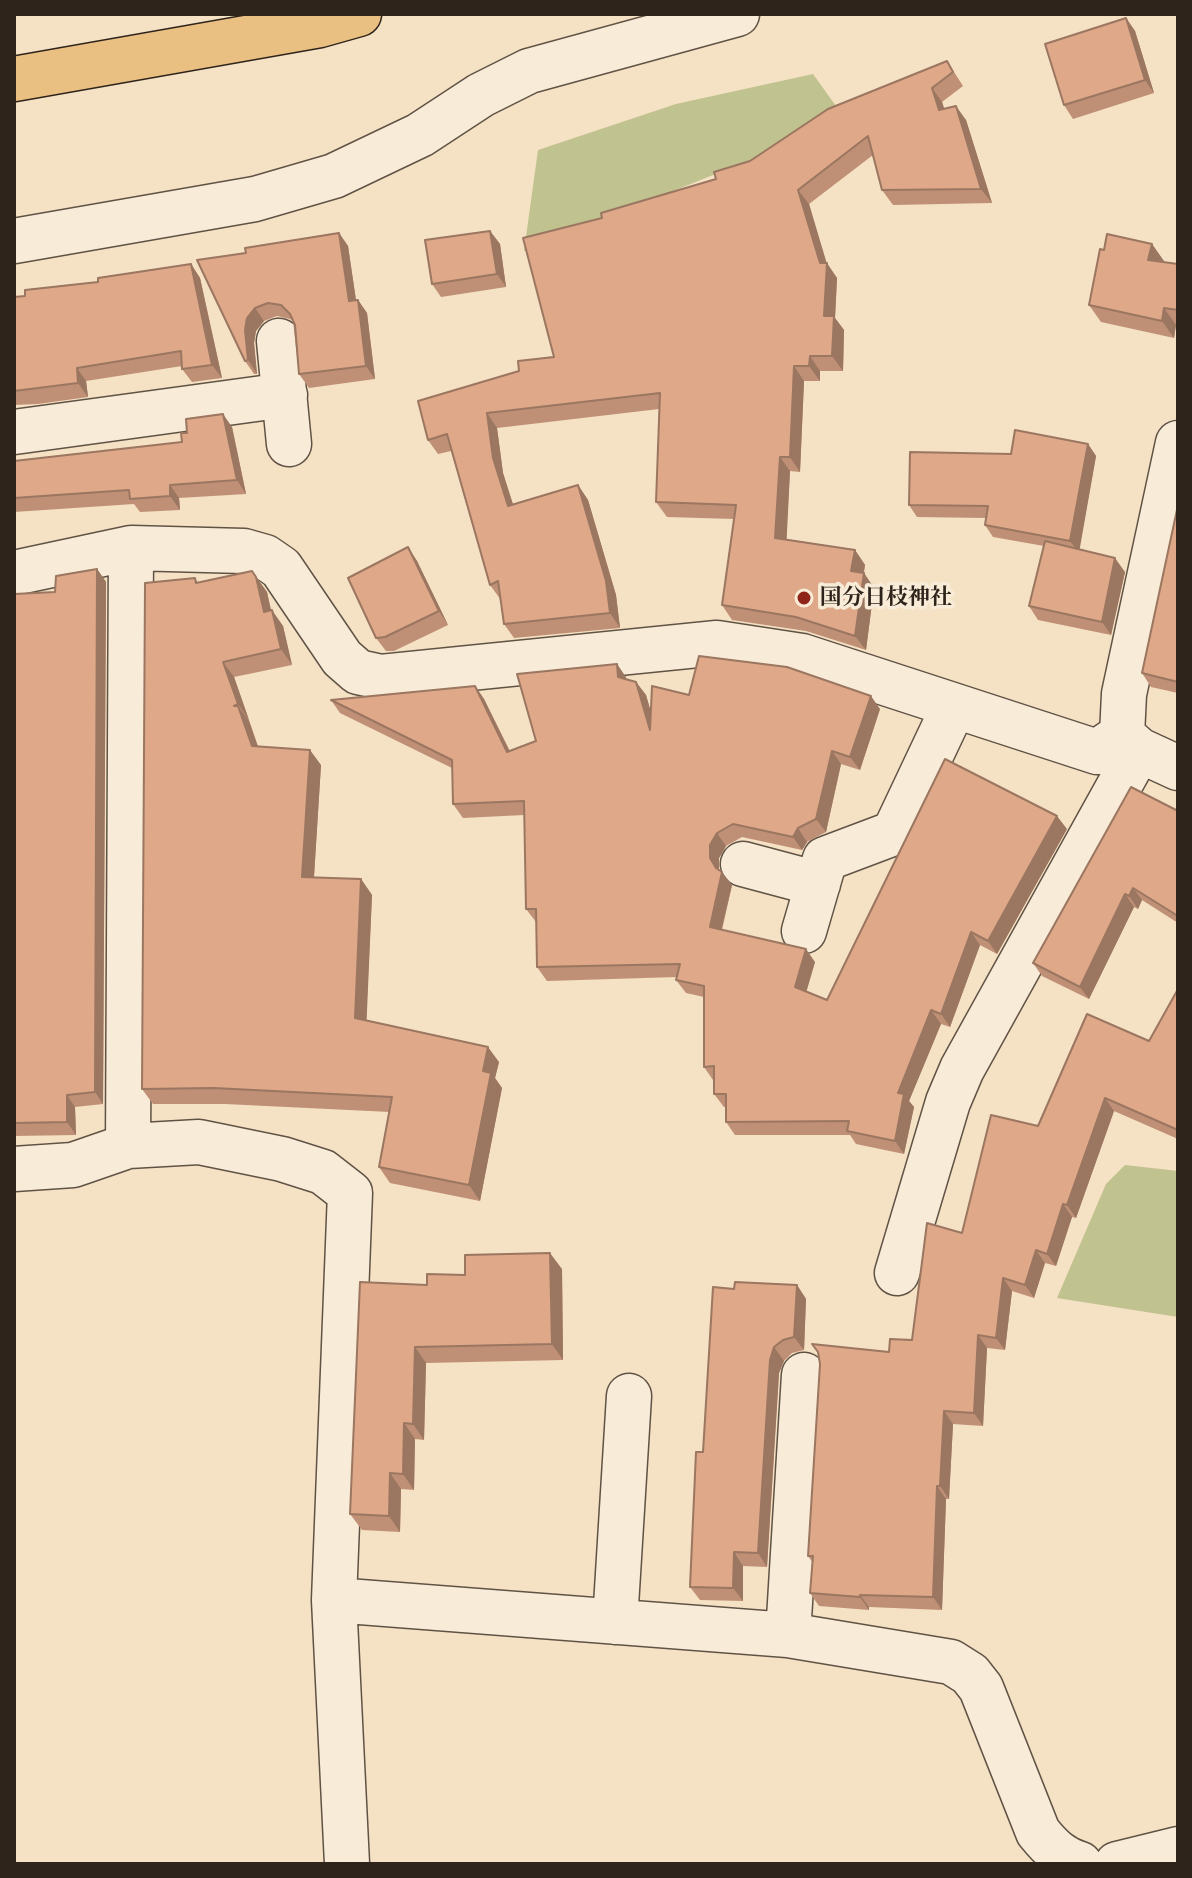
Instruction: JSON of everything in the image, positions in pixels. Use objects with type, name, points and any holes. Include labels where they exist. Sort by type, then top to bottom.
[{"type":"highway","points":[[14,79],[320,25],[359,14]]},
{"type":"street","points":[[14,241],[255,199],[334,176],[420,135],[481,95],[529,71],[737,14]]},
{"type":"street","points":[[279,341],[289,444]]},
{"type":"street","points":[[14,432],[285,395]]},
{"type":"street","points":[[897,1273],[948,1102],[962,1069],[1130,742],[1124,694],[1178,443]]},
{"type":"street","points":[[14,573],[131,548],[244,551],[265,557],[281,568],[342,658],[358,672],[381,677],[717,643],[802,656],[1097,752],[1130,742],[1178,768]]},
{"type":"street","points":[[128,1146],[131,548]]},
{"type":"street","points":[[804,931],[825,859],[894,833],[954,706]]},
{"type":"street","points":[[743,864],[818,884]]},
{"type":"street","points":[[14,1169],[73,1165],[128,1146],[199,1142],[282,1159],[323,1172],[350,1193],[334,1600],[347,1864]]},
{"type":"street","points":[[788,1635],[804,1375]]},
{"type":"street","points":[[615,1622],[629,1396]]},
{"type":"street","points":[[334,1600],[788,1635],[951,1662],[970,1674],[981,1688],[1038,1832],[1051,1848],[1080,1864]]},
{"type":"green space","points":[[813,74],[836,106],[756,163],[713,175],[524,251],[538,150],[676,104]]},
{"type":"green space","points":[[1125,1165],[1178,1171],[1178,1317],[1057,1298],[1106,1184]]},
{"type":"building","points":[[1126,18],[1145,80],[1064,105],[1045,44]]},
{"type":"building","points":[[947,61],[953,72],[932,88],[939,110],[956,106],[981,189],[882,190],[868,136],[798,190],[820,263],[827,263],[824,316],[834,316],[832,356],[810,356],[809,366],[794,366],[790,457],[780,457],[775,538],[855,550],[851,571],[864,573],[855,636],[796,617],[722,605],[736,505],[656,502],[660,393],[487,413],[493,458],[508,506],[578,485],[606,581],[610,613],[504,624],[498,581],[490,585],[447,434],[428,440],[418,401],[519,371],[518,361],[554,357],[523,238],[602,218],[601,213],[716,179],[714,172],[750,161],[828,109]]},
{"type":"building","points":[[490,231],[497,274],[432,284],[425,240]]},
{"type":"building","points":[[339,233],[349,301],[358,300],[366,366],[299,374],[295,325],[281,305],[268,303],[255,308],[247,318],[248,360],[245,361],[197,260],[246,253],[245,248]]},
{"type":"building","points":[[1107,234],[1152,244],[1148,260],[1178,264],[1178,310],[1164,308],[1162,321],[1089,305],[1100,249],[1104,250]]},
{"type":"building","points":[[191,264],[212,365],[182,369],[181,351],[77,368],[78,383],[14,391],[14,297],[25,296],[25,290],[98,282],[98,278]]},
{"type":"building","points":[[223,414],[237,480],[170,485],[170,496],[130,499],[129,490],[14,498],[14,461],[182,442],[181,433],[187,433],[186,419]]},
{"type":"building","points":[[1015,430],[1088,444],[1070,541],[985,525],[988,506],[909,505],[910,452],[1011,454]]},
{"type":"building","points":[[1178,505],[1178,682],[1142,673]]},
{"type":"building","points":[[1045,541],[1115,558],[1102,622],[1029,606]]},
{"type":"building","points":[[408,547],[439,611],[385,637],[376,638],[348,578]]},
{"type":"building","points":[[97,569],[95,1092],[67,1095],[67,1122],[14,1123],[14,594],[55,592],[56,576]]},
{"type":"building","points":[[252,571],[264,612],[272,610],[281,649],[223,662],[238,704],[234,706],[238,706],[252,746],[310,750],[302,877],[361,879],[355,1018],[488,1047],[483,1071],[491,1073],[469,1185],[379,1167],[392,1097],[214,1088],[142,1089],[145,583],[195,578],[196,583]]},
{"type":"building","points":[[699,656],[787,667],[871,696],[850,757],[832,751],[816,819],[798,828],[793,837],[733,824],[717,833],[710,845],[710,858],[722,872],[710,927],[806,949],[795,987],[827,1000],[945,759],[1057,816],[988,941],[971,932],[941,1014],[931,1010],[898,1093],[904,1094],[895,1141],[847,1131],[849,1121],[726,1122],[726,1094],[714,1094],[714,1066],[704,1067],[704,986],[676,980],[680,964],[537,967],[536,909],[526,909],[524,801],[453,804],[452,760],[331,700],[475,686],[507,752],[536,741],[517,674],[617,664],[618,677],[636,682],[650,730],[652,686],[689,695]]},
{"type":"building","points":[[1131,787],[1178,811],[1178,916],[1133,888],[1129,896],[1125,894],[1080,987],[1033,963]]},
{"type":"building","points":[[1178,989],[1178,1130],[1105,1098],[1067,1205],[1063,1204],[1047,1254],[1036,1250],[1025,1285],[1003,1278],[996,1338],[978,1335],[974,1413],[944,1411],[940,1486],[937,1486],[933,1597],[810,1593],[813,1556],[808,1556],[820,1364],[818,1352],[812,1344],[889,1352],[890,1339],[912,1340],[927,1223],[962,1233],[991,1115],[1038,1126],[1087,1014],[1149,1041]]},
{"type":"building","points":[[550,1253],[552,1344],[415,1347],[413,1424],[404,1423],[403,1474],[390,1473],[389,1516],[350,1514],[360,1282],[427,1285],[427,1274],[465,1275],[465,1255]]},
{"type":"building","points":[[735,1282],[797,1285],[794,1337],[774,1347],[770,1360],[758,1553],[734,1552],[733,1588],[690,1587],[696,1452],[703,1452],[713,1287],[734,1289]]},
{"type":"place","name":"国分日枝神社","points":[[804,598]]}]
